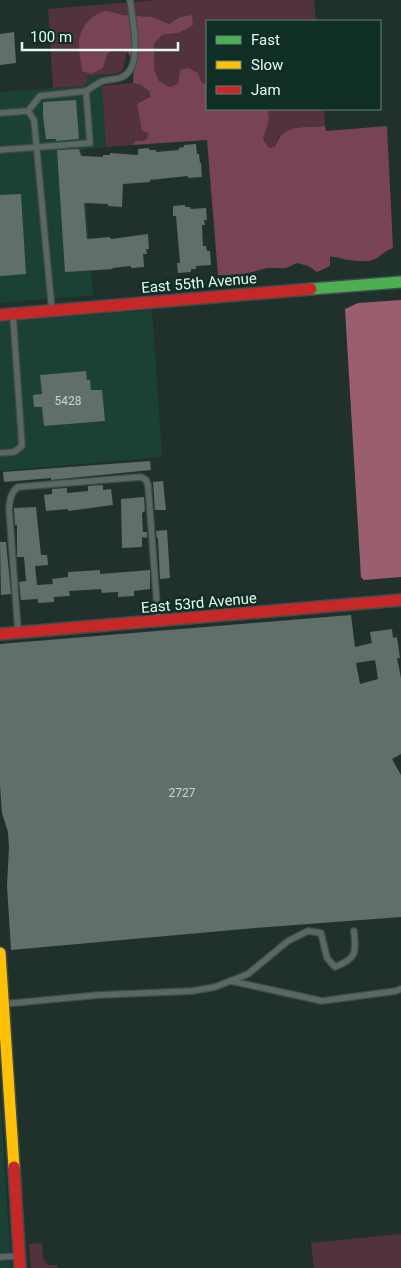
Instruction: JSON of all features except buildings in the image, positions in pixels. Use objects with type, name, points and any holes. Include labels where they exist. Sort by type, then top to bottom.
[{"type":"street","name":"East 55th Avenue","points":[[0,315],[401,282]]},
{"type":"street","name":"East 53rd Avenue","points":[[0,634],[401,600]]},
{"type":"street","points":[[0,953],[3,1044],[20,1268]]},
{"type":"lane","points":[[0,113],[28,111],[40,96],[86,91],[103,81],[123,77],[130,71],[134,57],[135,36],[130,0]]},
{"type":"lane","points":[[0,150],[90,143],[86,91]]},
{"type":"lane","points":[[28,111],[34,120],[52,311]]},
{"type":"lane","points":[[0,453],[14,452],[22,446],[12,314]]},
{"type":"lane","points":[[18,633],[9,508],[13,491],[18,487],[141,477],[146,480],[148,485],[158,621]]},
{"type":"lane","points":[[3,1004],[99,994],[192,991],[215,987],[248,974],[288,941],[308,931],[321,933],[327,958],[335,967],[350,961],[356,950],[354,931]]},
{"type":"lane","points":[[232,980],[322,1001],[401,989]]},
{"type":"lane","points":[[0,1257],[19,1256]]},
{"type":"shaded area","points":[[158,0],[314,0],[316,20],[206,20],[206,85],[188,83],[170,87],[159,81],[154,69],[154,44],[162,35],[178,33],[180,17],[169,24],[151,17],[123,15],[107,11],[81,60],[82,71],[115,49],[127,51],[123,70],[116,74],[87,76],[87,82],[83,86],[53,88],[48,9]]},
{"type":"shaded area","points":[[107,11],[123,15],[152,17],[169,24],[180,17],[192,15],[193,25],[178,33],[162,35],[154,44],[154,69],[159,81],[170,87],[178,84],[180,70],[188,68],[198,73],[201,82],[206,84],[206,110],[268,110],[269,120],[263,139],[269,148],[275,147],[283,134],[295,128],[325,126],[326,131],[387,126],[393,248],[376,259],[369,261],[330,257],[330,266],[317,272],[308,266],[297,263],[286,268],[267,268],[237,276],[218,275],[207,140],[133,145],[135,141],[146,140],[149,133],[142,131],[137,104],[150,97],[149,91],[141,85],[133,83],[134,68],[128,52],[115,49],[107,54],[103,68],[91,74],[82,71],[79,44],[81,32],[87,22],[101,12]]},
{"type":"shaded area","points":[[87,76],[102,76],[106,147],[82,150],[93,295],[0,303],[0,92],[83,86]]},
{"type":"shaded area","points":[[133,83],[141,85],[149,91],[149,133],[146,140],[135,141],[133,145],[106,147],[102,86]]},
{"type":"shaded area","points":[[268,110],[324,110],[325,126],[297,128],[278,137],[275,147],[269,148],[263,139],[269,120]]},
{"type":"shaded area","points":[[401,300],[401,577],[364,580],[361,577],[345,309],[358,303]]},
{"type":"shaded area","points":[[152,310],[162,457],[0,471],[0,322]]},
{"type":"shaded area","points":[[1,1110],[11,1268],[0,1268]]},
{"type":"shaded area","points":[[401,1234],[401,1268],[314,1268],[311,1243]]},
{"type":"shaded area","points":[[42,1243],[43,1259],[48,1265],[57,1265],[58,1268],[31,1268],[29,1244]]},
{"type":"traffic: fast","points":[[311,289],[401,282]]},
{"type":"traffic: slow","points":[[0,953],[14,1167]]},
{"type":"traffic: jam","points":[[0,315],[311,289]]},
{"type":"traffic: jam","points":[[0,634],[401,600]]},
{"type":"traffic: jam","points":[[14,1167],[20,1268]]}]
